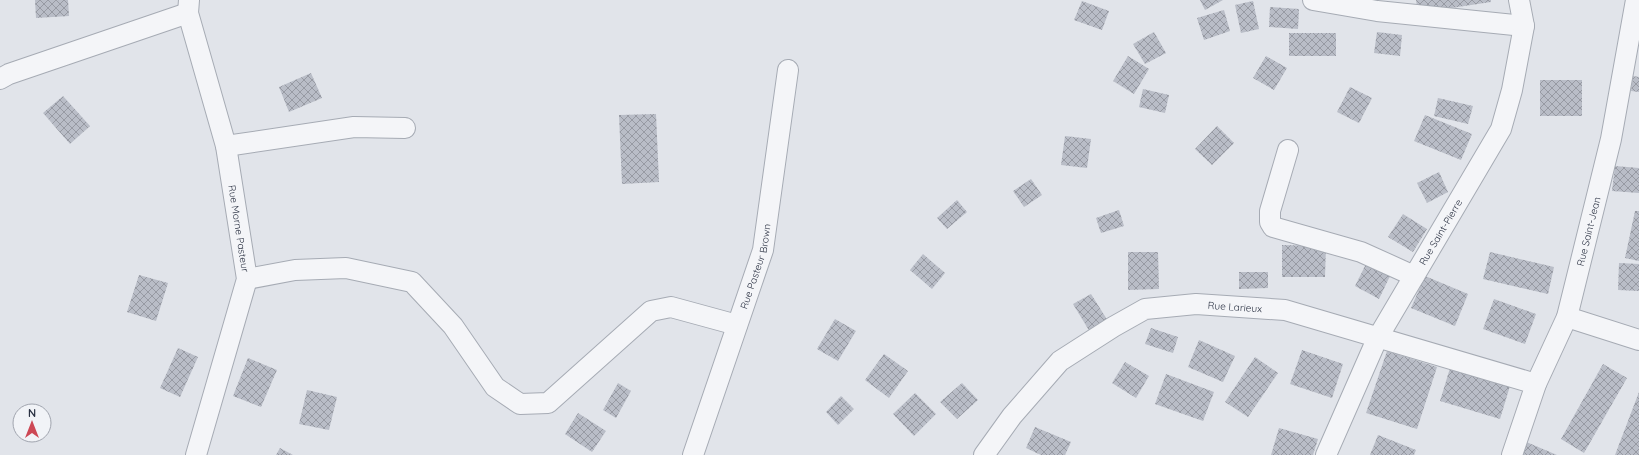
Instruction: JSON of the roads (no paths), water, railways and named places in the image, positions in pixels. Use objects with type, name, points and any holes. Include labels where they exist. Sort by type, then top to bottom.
[{"type":"street","points":[[1313,0],[1377,12],[1524,26]]},
{"type":"street","name":"Rue Saint-Pierre","points":[[1326,455],[1377,338],[1501,129],[1512,90],[1524,26],[1519,0]]},
{"type":"street","name":"Rue Saint-Jean","points":[[1512,455],[1536,384],[1567,317],[1611,139],[1636,0]]},
{"type":"street","points":[[0,79],[9,74],[189,6]]},
{"type":"street","name":"Rue Morne Pasteur","points":[[189,6],[226,146],[247,279],[196,455]]},
{"type":"street","name":"Rue Pasteur Brown","points":[[693,455],[763,250],[788,70]]},
{"type":"street","points":[[226,146],[354,127],[405,128]]},
{"type":"street","points":[[1288,150],[1270,211],[1270,222],[1273,227],[1361,252],[1414,276]]},
{"type":"street","points":[[247,279],[296,270],[346,268],[412,282],[453,326],[495,387],[520,404],[548,403],[651,311],[671,307],[737,325]]},
{"type":"street","name":"Rue Larieux","points":[[984,455],[1012,416],[1060,361],[1113,327],[1145,309],[1196,304],[1284,310],[1536,384]]},
{"type":"street","points":[[1567,317],[1639,340]]}]
